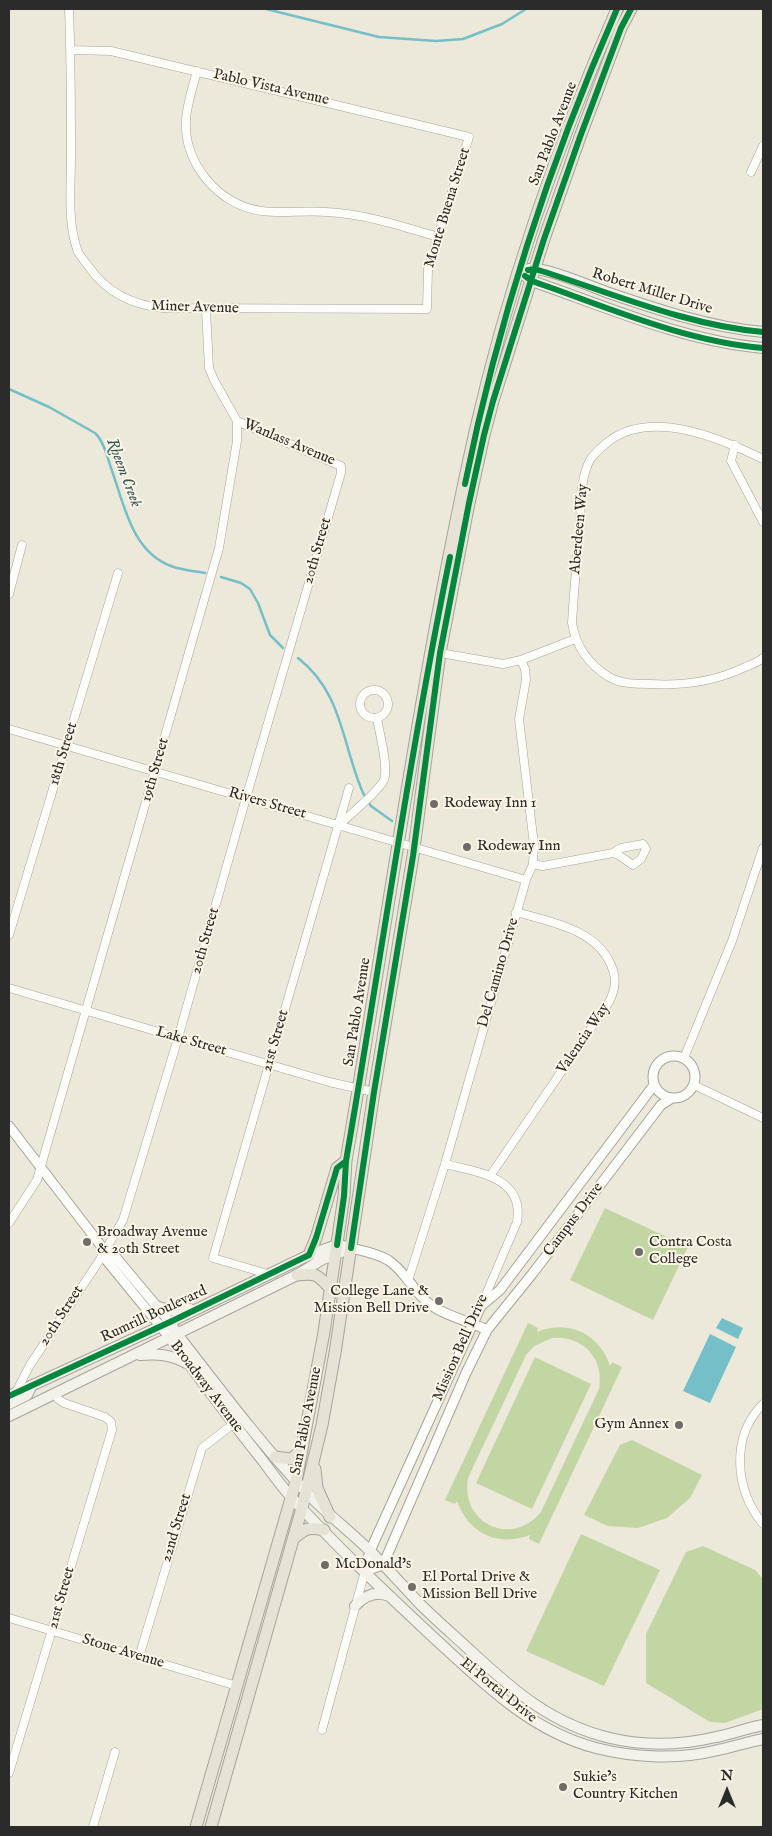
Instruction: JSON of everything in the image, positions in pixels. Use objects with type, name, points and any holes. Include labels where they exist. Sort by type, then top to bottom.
[{"type":"main road","name":"San Pablo Avenue","points":[[196,1827],[296,1481],[324,1332],[344,1196],[346,1161],[397,842],[431,649],[475,433],[519,271],[541,204],[571,121],[618,9]]},
{"type":"main road","name":"San Pablo Avenue","points":[[211,1827],[302,1508],[335,1353],[374,1092],[414,847],[440,654],[484,435],[535,269],[580,137],[630,9]]},
{"type":"main road","points":[[519,271],[535,269]]},
{"type":"main road","name":"Robert Miller Drive","points":[[535,269],[676,315],[713,325],[763,332]]},
{"type":"main road","points":[[519,271],[532,281]]},
{"type":"main road","name":"Robert Miller Drive","points":[[532,281],[674,330],[711,340],[763,348]]},
{"type":"main road","points":[[309,1255],[337,1168],[346,1161]]},
{"type":"main road","name":"Rumrill Boulevard","points":[[13,1394],[309,1255],[351,1248]]},
{"type":"main road","name":"Rumrill Boulevard","points":[[9,1416],[297,1275],[336,1250]]},
{"type":"main road","points":[[297,1275],[312,1274],[319,1276],[330,1288]]},
{"type":"main road","points":[[156,1306],[168,1310],[199,1308]]},
{"type":"main road","name":"Broadway Avenue","points":[[165,1324],[189,1364],[233,1425],[291,1497]]},
{"type":"main road","name":"Broadway Avenue","points":[[173,1336],[296,1481]]},
{"type":"main road","points":[[132,1356],[167,1355],[189,1364]]},
{"type":"main road","points":[[9,1404],[27,1396],[32,1385]]},
{"type":"main road","points":[[275,1457],[291,1459],[302,1450]]},
{"type":"main road","points":[[315,1454],[317,1488],[330,1517]]},
{"type":"main road","name":"El Portal Drive","points":[[296,1481],[330,1517],[370,1551],[421,1605],[507,1685],[536,1707],[572,1725],[610,1738],[644,1743],[687,1742],[763,1725]]},
{"type":"main road","name":"El Portal Drive","points":[[291,1497],[439,1642],[510,1704],[537,1724],[595,1748],[658,1757],[717,1751],[763,1739]]},
{"type":"main road","points":[[294,1538],[305,1529],[312,1527],[324,1530]]},
{"type":"main road","points":[[355,1606],[369,1595],[386,1594],[394,1599]]},
{"type":"main road","points":[[254,1626],[258,1633],[250,1665],[256,1674]]},
{"type":"main road","points":[[237,1686],[240,1695],[236,1710],[241,1726]]},
{"type":"street","name":"Miner Avenue","points":[[69,9],[72,218],[79,253],[92,272],[104,284],[128,301],[163,308],[206,310],[427,310]]},
{"type":"street","name":"Pablo Vista Avenue","points":[[71,50],[111,51],[469,137]]},
{"type":"street","points":[[197,71],[186,120],[187,137],[195,162],[213,188],[231,202],[262,211],[328,212],[374,219],[438,237]]},
{"type":"street","name":"Monte Buena Street","points":[[427,310],[428,269],[469,137]]},
{"type":"street","points":[[751,172],[763,146]]},
{"type":"street","name":"19th Street","points":[[9,1223],[37,1180],[219,548],[237,441],[236,421],[209,368],[206,310]]},
{"type":"street","name":"Wanlass Avenue","points":[[236,421],[341,466]]},
{"type":"street","name":"Aberdeen Way","points":[[575,640],[572,623],[583,488],[587,469],[593,456],[601,447],[620,433],[650,426],[699,434],[735,445],[763,459]]},
{"type":"street","points":[[735,445],[731,461],[763,522]]},
{"type":"street","name":"20th Street","points":[[13,1394],[123,1220],[178,1038],[341,473],[341,466]]},
{"type":"street","points":[[9,594],[22,545]]},
{"type":"street","name":"18th Street","points":[[9,935],[118,573]]},
{"type":"street","points":[[440,654],[503,664],[521,660],[575,640],[590,662],[611,678],[633,684],[669,685],[696,683],[726,676],[763,658]]},
{"type":"street","name":"Del Camino Drive","points":[[408,1281],[445,1164],[516,912],[533,864],[534,845],[519,719],[526,680],[525,669],[521,660]]},
{"type":"street","points":[[339,825],[378,788],[384,778],[384,765],[377,718]]},
{"type":"street","name":"Rivers Street","points":[[9,729],[526,880]]},
{"type":"street","name":"21st Street","points":[[268,1274],[213,1258],[339,825],[348,788]]},
{"type":"street","points":[[684,1058],[732,941],[763,848]]},
{"type":"street","points":[[533,864],[543,866],[613,854]]},
{"type":"street","name":"Valencia Way","points":[[490,1176],[609,1002],[615,986],[614,971],[610,961],[592,940],[562,925],[516,912]]},
{"type":"street","name":"Lake Street","points":[[9,988],[269,1065],[374,1092]]},
{"type":"street","points":[[671,1055],[684,1058],[693,1066],[695,1072],[694,1085],[685,1095],[672,1098],[659,1092],[654,1085],[653,1072],[659,1061],[671,1055]]},
{"type":"street","name":"Campus Drive","points":[[481,1306],[500,1290],[654,1085]]},
{"type":"street","points":[[694,1085],[763,1118]]},
{"type":"street","name":"Campus Drive","points":[[487,1330],[533,1273],[661,1105],[672,1098]]},
{"type":"street","name":"Broadway Avenue","points":[[9,1126],[105,1251],[107,1261],[165,1324]]},
{"type":"street","name":"Mission Bell Drive","points":[[322,1730],[370,1551],[517,1222],[516,1201],[510,1190],[501,1182],[490,1176],[445,1164]]},
{"type":"street","points":[[351,1248],[376,1254],[388,1260],[397,1267],[427,1302],[436,1308],[487,1330]]},
{"type":"street","name":"Broadway Avenue","points":[[105,1251],[112,1253],[156,1306],[165,1324]]},
{"type":"street","name":"Mission Bell Drive","points":[[383,1565],[466,1373],[487,1330]]},
{"type":"street","name":"21st Street","points":[[9,1773],[112,1430],[111,1422],[106,1417],[64,1403],[58,1399],[56,1393]]},
{"type":"street","points":[[763,1404],[757,1410],[748,1426],[741,1445],[740,1463],[743,1487],[750,1504],[763,1524]]},
{"type":"street","name":"22nd Street","points":[[139,1658],[202,1448],[243,1418]]},
{"type":"street","points":[[365,1571],[383,1565]]},
{"type":"street","name":"Stone Avenue","points":[[9,1618],[237,1686]]},
{"type":"street","points":[[93,1827],[115,1752]]},
{"type":"green space","points":[[605,1208],[688,1247],[653,1320],[570,1280]]},
{"type":"green space","points":[[528,1323],[538,1328],[537,1332],[560,1327],[581,1332],[599,1345],[610,1366],[612,1362],[622,1367],[539,1544],[529,1539],[530,1535],[507,1539],[486,1535],[469,1522],[457,1501],[455,1504],[445,1500]],"holes":[[[552,1338],[573,1340],[582,1345],[595,1359],[599,1368],[599,1389],[541,1512],[529,1523],[516,1528],[503,1529],[490,1525],[480,1518],[472,1507],[468,1494],[468,1478],[526,1355],[534,1346]]]},
{"type":"green space","points":[[535,1357],[591,1384],[532,1509],[476,1483]]},
{"type":"green space","points":[[632,1440],[702,1475],[690,1498],[667,1518],[638,1528],[608,1526],[584,1515],[620,1445]]},
{"type":"green space","points":[[581,1534],[660,1570],[604,1686],[526,1651]]},
{"type":"green space","points":[[703,1546],[755,1570],[763,1579],[763,1709],[725,1723],[710,1722],[646,1683],[646,1634],[686,1552]]},
{"type":"water","points":[[722,1318],[743,1328],[738,1339],[716,1328]]},
{"type":"water","points":[[710,1334],[736,1347],[710,1403],[683,1391]]},
{"type":"waterway","points":[[266,9],[379,37],[436,41],[463,39],[502,24],[526,9]]},
{"type":"waterway","name":"Rheem Creek","points":[[9,389],[49,407],[95,433],[105,449],[125,510],[138,538],[157,559],[171,566],[205,573]]},
{"type":"waterway","name":"Rheem Creek","points":[[221,577],[241,583],[250,589],[258,603],[270,635],[283,648]]},
{"type":"waterway","name":"Rheem Creek","points":[[298,658],[313,672],[333,703],[363,793],[371,806],[392,821]]},
{"type":"cycle path","points":[[465,484],[493,362],[528,242],[570,124],[617,9]]},
{"type":"cycle path","points":[[351,1248],[374,1092],[413,856],[440,653],[484,435],[544,239],[621,28],[631,9]]},
{"type":"cycle path","points":[[528,270],[535,269],[676,315],[734,328],[763,332]]},
{"type":"cycle path","points":[[525,276],[532,281],[675,331],[733,344],[763,348]]},
{"type":"cycle path","points":[[337,1245],[344,1196],[346,1161],[408,783],[450,557]]},
{"type":"cycle path","points":[[9,1396],[170,1322],[309,1255],[337,1168],[346,1161]]},
{"type":"place","name":"Rodeway Inn 1","points":[[434,804]]},
{"type":"place","name":"Rodeway Inn","points":[[467,847]]},
{"type":"place","name":"Broadway Avenue & 20th Street","points":[[87,1242]]},
{"type":"place","name":"Contra Costa College","points":[[639,1252]]},
{"type":"place","name":"College Lane & Mission Bell Drive","points":[[439,1301]]},
{"type":"place","name":"Gym Annex","points":[[679,1425]]},
{"type":"place","name":"McDonald's","points":[[325,1565]]},
{"type":"place","name":"El Portal Drive & Mission Bell Drive","points":[[412,1587]]},
{"type":"place","name":"Sukie’s Country Kitchen","points":[[563,1787]]}]
